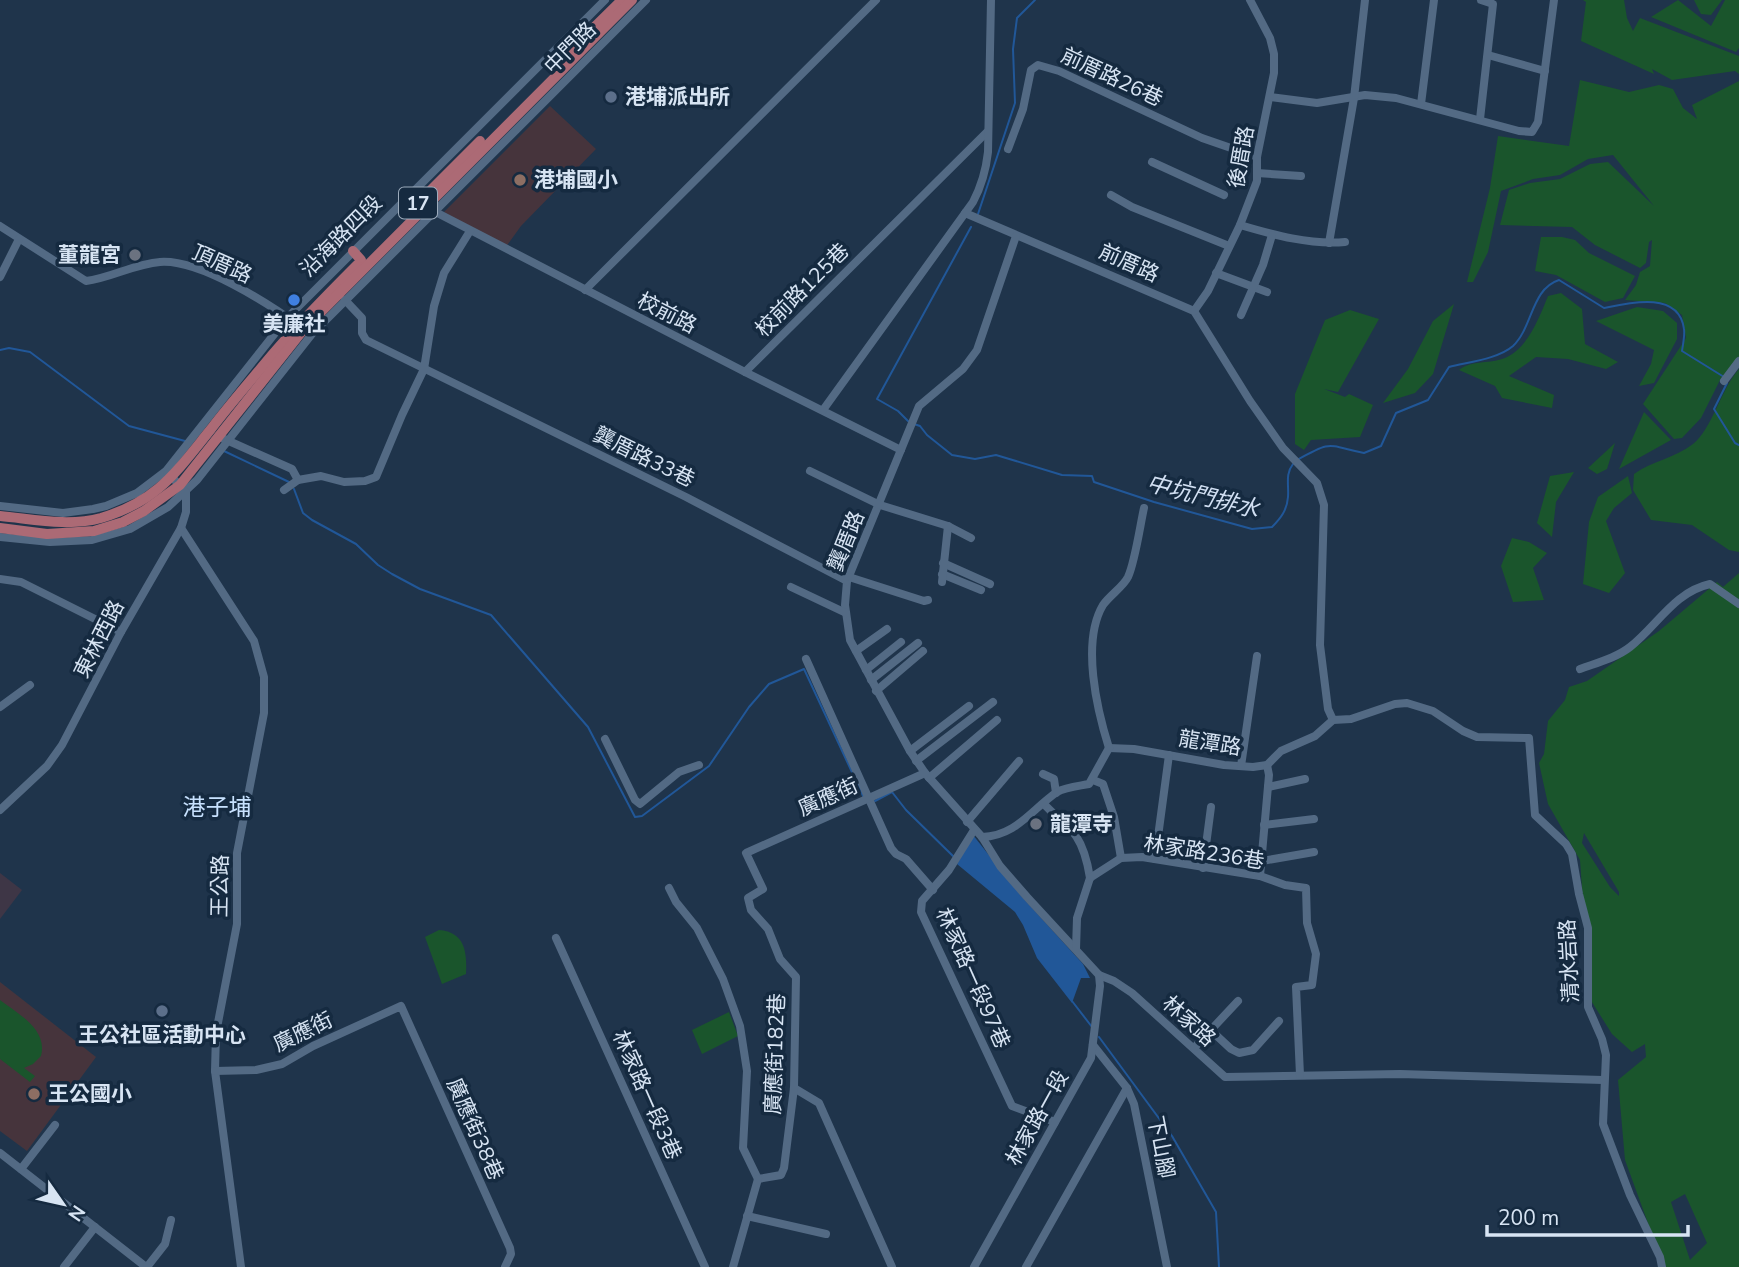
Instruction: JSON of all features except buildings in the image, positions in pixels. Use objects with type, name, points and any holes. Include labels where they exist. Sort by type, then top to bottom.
[{"type":"main road","name":"中門路","points":[[577,55],[622,0]]},
{"type":"main road","name":"中門路","points":[[544,88],[632,0]]},
{"type":"main road","name":"沿海路四段","points":[[304,329],[544,88]]},
{"type":"main road","name":"沿海路四段","points":[[212,437],[361,260],[425,207]]},
{"type":"main road","points":[[353,251],[361,260]]},
{"type":"main road","name":"17","points":[[0,528],[47,534],[94,531],[123,522],[144,510],[176,481],[212,437]]},
{"type":"main road","name":"17","points":[[7,513],[58,522],[99,518],[139,502],[176,481]]},
{"type":"street","name":"中門路","points":[[530,74],[605,0]]},
{"type":"street","name":"中門路","points":[[544,88],[577,55],[646,0]]},
{"type":"street","points":[[585,290],[876,0]]},
{"type":"street","points":[[823,410],[965,213],[980,188],[986,170],[991,0]]},
{"type":"street","name":"後厝路","points":[[1195,311],[1255,191],[1257,157],[1270,97],[1274,54],[1270,38],[1250,0]]},
{"type":"street","points":[[1329,243],[1354,98],[1365,0]]},
{"type":"street","points":[[1421,104],[1434,0]]},
{"type":"street","points":[[1479,119],[1493,2],[1481,0]]},
{"type":"street","points":[[1270,97],[1317,103],[1366,95],[1396,98],[1519,131],[1532,132],[1538,122],[1554,0]]},
{"type":"street","points":[[563,42],[577,55]]},
{"type":"street","points":[[1488,55],[1545,71]]},
{"type":"street","name":"前厝路26巷","points":[[1008,149],[1023,109],[1031,69],[1038,65],[1059,71],[1202,138],[1257,157]]},
{"type":"street","name":"沿海路四段","points":[[212,437],[287,317],[530,74]]},
{"type":"street","name":"沿海路四段","points":[[304,329],[345,300],[425,207],[544,88]]},
{"type":"street","name":"校前路125巷","points":[[745,372],[987,132]]},
{"type":"street","points":[[1152,162],[1224,195]]},
{"type":"street","points":[[1257,173],[1301,176]]},
{"type":"street","points":[[1111,195],[1132,207],[1229,246]]},
{"type":"street","name":"校前路","points":[[425,207],[901,450]]},
{"type":"street","name":"前厝路","points":[[965,213],[1195,311]]},
{"type":"street","points":[[1240,225],[1272,234],[1329,243],[1345,242]]},
{"type":"street","name":"頂厝路","points":[[0,226],[86,281],[157,262],[169,262],[203,270],[304,329]]},
{"type":"street","points":[[285,489],[298,480],[321,476],[344,482],[365,481],[376,477],[401,415],[424,369],[434,306],[444,273],[470,231]]},
{"type":"street","points":[[1241,315],[1266,256],[1272,234]]},
{"type":"street","name":"龔厝路","points":[[886,709],[850,640],[846,613],[848,579],[923,400],[972,360],[977,350],[1016,236]]},
{"type":"street","points":[[0,277],[19,239]]},
{"type":"street","points":[[1216,273],[1252,289],[1266,292]]},
{"type":"street","name":"龔厝路33巷","points":[[345,300],[362,318],[362,333],[366,340],[848,579],[928,600]]},
{"type":"street","points":[[1195,311],[1250,401],[1293,458],[1317,483],[1324,505],[1320,645],[1328,709],[1334,720]]},
{"type":"street","points":[[1727,378],[1739,361]]},
{"type":"street","points":[[0,537],[50,542],[92,540],[150,519],[176,481],[212,437],[292,469],[298,480]]},
{"type":"street","points":[[810,471],[880,505],[948,526],[971,538]]},
{"type":"street","name":"東林西路","points":[[0,810],[55,755],[181,527],[186,513],[176,481]]},
{"type":"street","points":[[0,506],[7,513]]},
{"type":"street","points":[[982,837],[996,837],[1014,829],[1056,793],[1089,784],[1109,748],[1099,716],[1092,644],[1096,622],[1103,606],[1128,578],[1144,508]]},
{"type":"street","points":[[948,526],[942,578],[981,590]]},
{"type":"street","name":"王公路","points":[[181,527],[254,641],[264,677],[264,713],[237,853],[237,924],[216,1033],[215,1071],[240,1267]]},
{"type":"street","points":[[943,563],[990,584]]},
{"type":"street","points":[[0,579],[21,582],[121,632]]},
{"type":"street","points":[[1580,669],[1628,648],[1685,594],[1697,587],[1710,584],[1739,604]]},
{"type":"street","points":[[791,587],[846,613]]},
{"type":"street","points":[[856,651],[887,628]]},
{"type":"street","points":[[866,670],[901,642]]},
{"type":"street","points":[[871,680],[921,647],[876,691]]},
{"type":"street","points":[[1241,766],[1257,656]]},
{"type":"street","points":[[806,659],[891,848],[906,859],[933,890]]},
{"type":"street","points":[[0,707],[30,685]]},
{"type":"street","points":[[916,761],[993,702]]},
{"type":"street","name":"龍潭路","points":[[1109,748],[1132,748],[1241,766],[1267,765],[1281,751],[1315,736],[1334,720],[1351,719],[1395,704],[1407,703],[1433,711],[1477,737],[1529,738]]},
{"type":"street","points":[[910,751],[969,706]]},
{"type":"street","name":"林家路","points":[[886,709],[927,776],[982,837],[1000,866],[1027,898],[1099,975],[1132,993],[1226,1077],[1400,1074],[1603,1080]]},
{"type":"street","name":"廣應街","points":[[746,853],[927,776],[998,720]]},
{"type":"street","name":"清水岩路","points":[[1529,738],[1535,815],[1566,844],[1572,854],[1578,894],[1586,916],[1588,1007],[1606,1055],[1602,1124],[1662,1267]]},
{"type":"street","points":[[605,739],[635,800],[640,804],[679,772],[699,765]]},
{"type":"street","points":[[1155,859],[1169,755]]},
{"type":"street","points":[[967,822],[1019,761]]},
{"type":"street","points":[[1260,876],[1268,787],[1267,765]]},
{"type":"street","points":[[1043,774],[1054,779],[1056,793]]},
{"type":"street","points":[[1268,787],[1306,779]]},
{"type":"street","points":[[1093,780],[1102,784],[1110,800],[1121,858]]},
{"type":"street","points":[[1044,804],[1075,835],[1088,864],[1090,878],[1077,918],[1076,949]]},
{"type":"street","points":[[1203,868],[1211,807]]},
{"type":"street","points":[[1264,825],[1314,819]]},
{"type":"street","name":"林家路一段97巷","points":[[974,830],[956,859],[922,901],[921,912],[1012,1106],[1055,1122]]},
{"type":"street","points":[[1262,861],[1314,852]]},
{"type":"street","name":"廣應街182巷","points":[[746,853],[763,889],[748,898],[751,910],[768,929],[780,959],[796,977],[793,1088],[785,1168],[781,1175],[758,1179]]},
{"type":"street","name":"林家路236巷","points":[[1090,878],[1121,858],[1155,859],[1260,876],[1285,885],[1306,888],[1307,923],[1316,954],[1312,985],[1296,986],[1300,1075]]},
{"type":"street","points":[[668,888],[697,928],[723,979],[740,1026],[747,1071],[743,1148],[758,1179],[733,1267]]},
{"type":"street","name":"林家路一段3巷","points":[[556,938],[705,1267]]},
{"type":"street","name":"林家路一段","points":[[974,1267],[1091,1058],[1099,975]]},
{"type":"street","points":[[1194,1048],[1238,1002]]},
{"type":"street","name":"廣應街","points":[[215,1071],[256,1070],[282,1063],[401,1006]]},
{"type":"street","name":"廣應街38巷","points":[[401,1006],[510,1248],[511,1254],[505,1267]]},
{"type":"street","points":[[1189,1010],[1231,1049],[1244,1054],[1253,1050],[1279,1021]]},
{"type":"street","name":"下山腳","points":[[1093,1045],[1127,1088],[1134,1104],[1167,1267]]},
{"type":"street","points":[[793,1088],[819,1103],[892,1267]]},
{"type":"street","points":[[1026,1267],[1127,1088]]},
{"type":"street","points":[[21,1169],[55,1125]]},
{"type":"street","points":[[0,1153],[146,1267],[165,1244],[171,1220]]},
{"type":"street","points":[[747,1216],[826,1234]]},
{"type":"street","points":[[64,1267],[95,1227]]},
{"type":"shaded area","name":"港埔國小","points":[[550,106],[596,149],[521,226],[505,248],[444,212]]},
{"type":"shaded area","points":[[0,873],[22,890],[0,919]]},
{"type":"shaded area","name":"王公國小","points":[[0,982],[96,1057],[27,1151],[0,1131]]},
{"type":"green space","points":[[1583,0],[1624,0],[1627,18],[1633,31],[1640,18],[1739,56],[1739,74],[1735,71],[1672,80],[1652,69],[1654,74],[1581,41],[1586,2]]},
{"type":"green space","points":[[1678,0],[1711,26],[1725,0],[1739,0],[1739,48],[1736,52],[1651,17]]},
{"type":"green space","points":[[1694,0],[1722,0],[1711,15],[1701,14]]},
{"type":"green space","points":[[1580,80],[1629,92],[1659,85],[1673,89],[1683,108],[1697,119],[1692,105],[1739,81],[1739,357],[1721,378],[1701,418],[1682,438],[1674,439],[1643,404],[1686,338],[1682,315],[1665,303],[1625,300],[1636,285],[1640,272],[1650,266],[1652,240],[1649,242],[1646,263],[1640,268],[1595,245],[1572,227],[1500,225],[1509,190],[1530,183],[1560,179],[1590,164],[1608,162],[1654,206],[1613,155],[1588,159],[1560,175],[1533,179],[1501,191],[1488,252],[1473,282],[1467,282],[1490,188],[1498,136],[1569,146]]},
{"type":"green space","points":[[1541,237],[1575,240],[1589,253],[1635,276],[1623,298],[1605,302],[1556,275],[1535,271]]},
{"type":"green space","points":[[1561,293],[1582,309],[1585,344],[1618,362],[1606,369],[1568,359],[1536,357],[1509,376],[1554,395],[1552,408],[1502,398],[1495,386],[1459,370],[1511,355],[1531,333],[1548,296]]},
{"type":"green space","points":[[1454,304],[1433,374],[1415,393],[1383,403],[1408,369],[1433,321]]},
{"type":"green space","points":[[1637,307],[1663,311],[1677,323],[1677,339],[1654,383],[1639,386],[1651,364],[1654,350],[1596,321]]},
{"type":"green space","points":[[1350,310],[1379,319],[1338,392],[1324,389],[1345,397],[1349,394],[1373,405],[1360,437],[1311,440],[1304,450],[1295,444],[1295,394],[1325,320]]},
{"type":"green space","points":[[1739,369],[1739,552],[1729,550],[1692,525],[1651,520],[1633,490],[1634,474],[1686,449],[1700,437]]},
{"type":"green space","points":[[1644,412],[1671,440],[1619,469]]},
{"type":"green space","points":[[1615,443],[1607,469],[1597,474],[1588,468]]},
{"type":"green space","points":[[1574,472],[1556,502],[1552,537],[1537,523],[1550,476]]},
{"type":"green space","points":[[1628,476],[1632,493],[1614,508],[1606,521],[1625,573],[1609,593],[1583,584],[1589,522],[1598,497]]},
{"type":"green space","points":[[1512,538],[1529,542],[1547,553],[1533,568],[1544,600],[1513,602],[1501,566]]},
{"type":"green space","points":[[1739,573],[1739,1267],[1664,1267],[1625,1160],[1618,1080],[1646,1057],[1645,1044],[1632,1052],[1612,1034],[1590,999],[1580,860],[1548,804],[1539,763],[1544,754],[1548,721],[1565,700],[1569,687],[1587,681],[1659,631],[1717,582],[1723,587]],"holes":[[[1584,833],[1619,892],[1619,896],[1610,887],[1582,843]],[[1685,1194],[1707,1243],[1690,1260],[1671,1202]]]},
{"type":"green space","points":[[439,930],[459,939],[466,958],[466,974],[442,984],[425,937]]},
{"type":"green space","points":[[0,1000],[30,1023],[40,1038],[41,1056],[24,1068],[35,1076],[30,1082],[0,1059]]},
{"type":"green space","points":[[729,1012],[738,1036],[702,1054],[692,1030]]},
{"type":"water","points":[[973,835],[1022,897],[1083,964],[1090,978],[1081,978],[1072,1003],[1037,958],[1015,912],[957,864]]},
{"type":"waterway","name":"中坑門排水","points":[[978,214],[1015,103],[1013,49],[1017,18],[1035,0]]},
{"type":"waterway","name":"中坑門排水","points":[[909,422],[898,411],[877,399],[971,227]]},
{"type":"waterway","name":"中坑門排水","points":[[1297,460],[1324,447],[1336,446],[1364,453],[1381,446],[1396,413],[1428,400],[1449,367],[1491,357],[1513,346],[1525,329],[1543,291],[1559,280],[1604,308],[1651,302],[1673,309],[1680,317],[1684,329],[1682,351],[1724,377]]},
{"type":"waterway","points":[[0,350],[9,348],[30,352],[129,426],[185,441]]},
{"type":"waterway","name":"中坑門排水","points":[[1727,383],[1714,409],[1735,443],[1739,445]]},
{"type":"waterway","name":"中坑門排水","points":[[914,424],[920,426],[952,455],[975,459],[996,455],[1062,475],[1092,476],[1094,482],[1154,502],[1252,529],[1272,527],[1283,514],[1287,502],[1288,476],[1293,464]]},
{"type":"waterway","points":[[224,451],[289,482]]},
{"type":"waterway","points":[[294,489],[303,513],[356,544],[392,574],[420,589],[491,615],[588,727],[635,817],[642,816],[709,766],[749,707],[769,684],[804,669],[864,798]]},
{"type":"waterway","points":[[875,801],[892,792],[906,810],[955,858]]},
{"type":"waterway","points":[[1072,1001],[1092,1027]]},
{"type":"waterway","points":[[1099,1037],[1172,1136],[1216,1212],[1219,1267]]},
{"type":"place","name":"港埔派出所","points":[[611,97]]},
{"type":"place","name":"港埔國小","points":[[520,180]]},
{"type":"place","name":"董龍宮","points":[[135,255]]},
{"type":"place","name":"美廉社","points":[[294,300]]},
{"type":"place","name":"龍潭寺","points":[[1036,824]]},
{"type":"place","name":"王公社區活動中心","points":[[162,1011]]},
{"type":"place","name":"王公國小","points":[[34,1094]]},
{"type":"district","name":"港子埔","points":[[217,807]]}]
